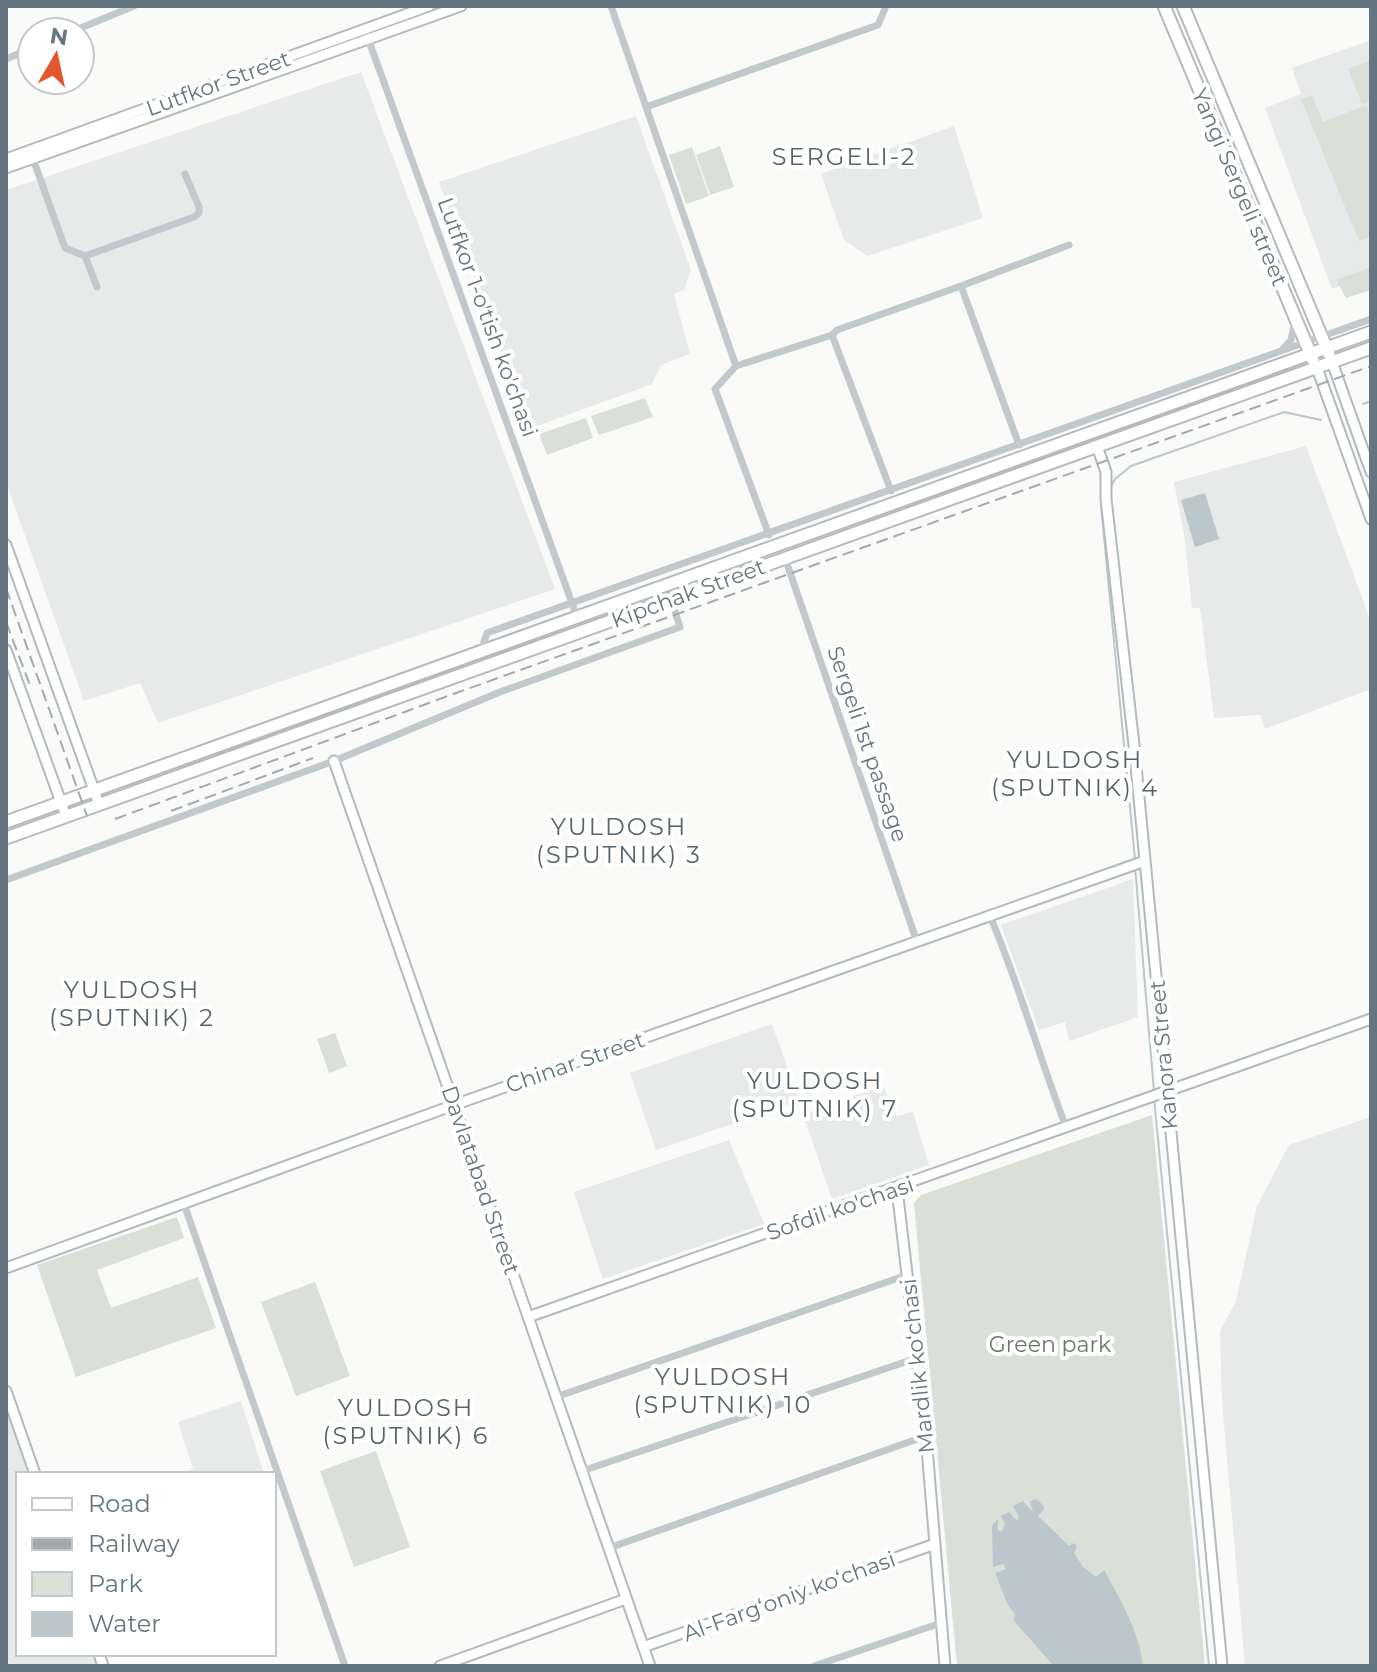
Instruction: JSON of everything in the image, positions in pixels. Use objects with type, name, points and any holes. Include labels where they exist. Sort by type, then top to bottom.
[{"type":"main road","name":"Yangi Sergeli street","points":[[1164,6],[1317,368]]},
{"type":"main road","name":"Yangi Sergeli street","points":[[1183,6],[1332,362]]},
{"type":"main road","name":"Kipchak Street","points":[[6,822],[1124,420],[1324,342],[1371,332]]},
{"type":"main road","points":[[1317,368],[1324,342]]},
{"type":"main road","name":"Kipchak Street","points":[[6,838],[1371,348]]},
{"type":"main road","points":[[1124,420],[1129,435]]},
{"type":"main road","points":[[694,575],[699,589]]},
{"type":"main road","points":[[481,651],[486,665]]},
{"type":"main road","points":[[244,736],[250,750]]},
{"type":"street","points":[[96,22],[134,6]]},
{"type":"street","name":"Lutfkor Street","points":[[6,159],[31,154],[366,34],[429,6]]},
{"type":"street","points":[[366,34],[461,6]]},
{"type":"street","points":[[611,6],[736,366]]},
{"type":"street","points":[[646,107],[878,25],[886,6]]},
{"type":"street","name":"Lutfkor 1-o'tish ko'chasi","points":[[366,34],[577,617]]},
{"type":"street","points":[[31,154],[65,248],[85,256],[199,213],[185,174]]},
{"type":"street","name":"Lutfkor Street","points":[[6,168],[31,154]]},
{"type":"street","points":[[769,535],[715,389],[736,366],[832,335],[837,330],[1069,245]]},
{"type":"street","points":[[85,256],[97,287]]},
{"type":"street","points":[[961,286],[1019,445]]},
{"type":"street","points":[[1310,311],[1322,324],[1341,330]]},
{"type":"street","points":[[1281,351],[1291,340],[1295,316]]},
{"type":"street","name":"Kipchak Street","points":[[1324,342],[1341,330],[1371,319]]},
{"type":"street","points":[[832,335],[891,491]]},
{"type":"street","name":"Kipchak Street","points":[[481,651],[487,633],[1281,351],[1308,348]]},
{"type":"street","points":[[1332,362],[1371,472]]},
{"type":"street","points":[[1317,368],[1371,519]]},
{"type":"street","points":[[1330,405],[1345,399]]},
{"type":"street","name":"Kanora Street","points":[[1097,446],[1106,472],[1158,1093],[1222,1666]]},
{"type":"street","points":[[6,545],[99,804]]},
{"type":"street","name":"Sergeli 1st passage","points":[[785,558],[917,942]]},
{"type":"street","points":[[6,880],[334,761],[500,692],[680,627],[671,599]]},
{"type":"street","points":[[6,650],[66,816]]},
{"type":"street","name":"Davlatabad Street","points":[[334,761],[643,1647]]},
{"type":"street","name":"Chinar Street","points":[[6,1268],[454,1105],[1138,863]]},
{"type":"street","points":[[990,916],[1009,961],[1027,1023],[1066,1127]]},
{"type":"street","name":"Sofdil ko'chasi","points":[[528,1317],[1371,1019]]},
{"type":"street","name":"Mardlik ko‘chasi","points":[[897,1189],[926,1436],[945,1666]]},
{"type":"street","points":[[184,1204],[345,1666]]},
{"type":"street","points":[[556,1397],[907,1275]]},
{"type":"street","points":[[582,1471],[917,1358]]},
{"type":"street","points":[[6,1391],[34,1472]]},
{"type":"street","points":[[609,1548],[926,1436]]},
{"type":"street","name":"Al-Farg‘oniy ko‘chasi","points":[[643,1647],[935,1544]]},
{"type":"street","points":[[443,1665],[626,1599]]},
{"type":"street","points":[[814,1666],[941,1623]]},
{"type":"street","points":[[643,1647],[650,1666]]},
{"type":"shaded area","points":[[1371,40],[1371,274],[1332,289],[1265,108],[1301,94],[1292,68]]},
{"type":"shaded area","points":[[361,72],[555,589],[158,723],[140,683],[84,701],[6,482],[6,190]]},
{"type":"shaded area","points":[[636,116],[691,270],[684,290],[674,294],[690,354],[661,365],[652,384],[529,429],[439,182]]},
{"type":"shaded area","points":[[954,126],[983,218],[867,256],[844,240],[821,174]]},
{"type":"shaded area","points":[[1306,446],[1371,622],[1371,689],[1265,729],[1260,715],[1214,718],[1200,608],[1192,608],[1184,534],[1174,482]]},
{"type":"shaded area","points":[[1133,879],[1138,1017],[1069,1041],[1065,1022],[1039,1030],[1001,925]]},
{"type":"shaded area","points":[[772,1024],[799,1101],[656,1150],[630,1073]]},
{"type":"shaded area","points":[[883,1086],[897,1116],[913,1112],[929,1165],[832,1199],[803,1114]]},
{"type":"shaded area","points":[[1371,1117],[1371,1666],[1245,1666],[1222,1402],[1220,1331],[1236,1301],[1257,1206],[1289,1145]]},
{"type":"shaded area","points":[[729,1140],[764,1224],[603,1279],[574,1192]]},
{"type":"shaded area","points":[[241,1401],[263,1472],[184,1472],[193,1469],[178,1422]]},
{"type":"shaded area","points":[[6,1408],[29,1472],[16,1472],[16,1656],[95,1656],[98,1666],[6,1666]]},
{"type":"green space","points":[[1371,60],[1371,101],[1362,104],[1348,69]]},
{"type":"green space","points":[[1312,95],[1323,122],[1366,105],[1371,117],[1371,236],[1359,241],[1301,99]]},
{"type":"green space","points":[[720,146],[734,187],[710,195],[696,155]]},
{"type":"green space","points":[[692,147],[709,196],[686,204],[669,155]]},
{"type":"green space","points":[[1371,267],[1371,290],[1346,298],[1336,280]]},
{"type":"green space","points":[[645,398],[653,417],[599,435],[591,416]]},
{"type":"green space","points":[[586,418],[593,438],[547,455],[539,434]]},
{"type":"green space","points":[[335,1033],[347,1066],[329,1073],[317,1039]]},
{"type":"green space","name":"Green park","points":[[1152,1115],[1205,1666],[957,1666],[914,1203],[921,1195]]},
{"type":"green space","points":[[177,1217],[184,1238],[97,1270],[111,1308],[198,1277],[216,1328],[76,1377],[37,1265]]},
{"type":"green space","points":[[315,1282],[350,1376],[296,1396],[261,1302]]},
{"type":"green space","points":[[376,1451],[410,1547],[354,1567],[320,1471]]},
{"type":"water","points":[[1205,493],[1219,539],[1195,547],[1181,500]]},
{"type":"water","points":[[1037,1499],[1045,1508],[1038,1516],[1069,1546],[1074,1543],[1077,1547],[1074,1553],[1083,1567],[1096,1577],[1104,1570],[1133,1628],[1143,1666],[1054,1666],[1014,1621],[1015,1614],[995,1573],[1006,1569],[1003,1564],[993,1567],[992,1526],[998,1519],[998,1530],[1002,1532],[1005,1524],[1001,1516],[1009,1512],[1017,1521],[1019,1517],[1013,1506],[1023,1501],[1033,1513],[1030,1501]]},
{"type":"waterway","points":[[1363,404],[1371,401]]},
{"type":"waterway","points":[[1110,488],[1115,479],[1131,466],[1284,412],[1321,420]]},
{"type":"waterway","points":[[1103,501],[1135,860]]},
{"type":"waterway","points":[[1135,867],[1154,1091]]},
{"type":"waterway","points":[[1154,1098],[1209,1666]]},
{"type":"railway","points":[[115,819],[456,693],[1371,366]]},
{"type":"railway","points":[[6,588],[87,816]]},
{"type":"railway","points":[[6,622],[31,688]]},
{"type":"railway","points":[[171,811],[313,758]]},
{"type":"district","name":"SERGELI-2","points":[[844,157]]},
{"type":"district","name":"YULDOSH (SPUTNIK) 4","points":[[1075,774]]},
{"type":"district","name":"YULDOSH (SPUTNIK) 3","points":[[619,841]]},
{"type":"district","name":"YULDOSH (SPUTNIK) 2","points":[[132,1004]]},
{"type":"district","name":"YULDOSH (SPUTNIK) 7","points":[[815,1095]]},
{"type":"district","name":"YULDOSH (SPUTNIK) 10","points":[[723,1391]]},
{"type":"district","name":"YULDOSH (SPUTNIK) 6","points":[[406,1422]]}]
